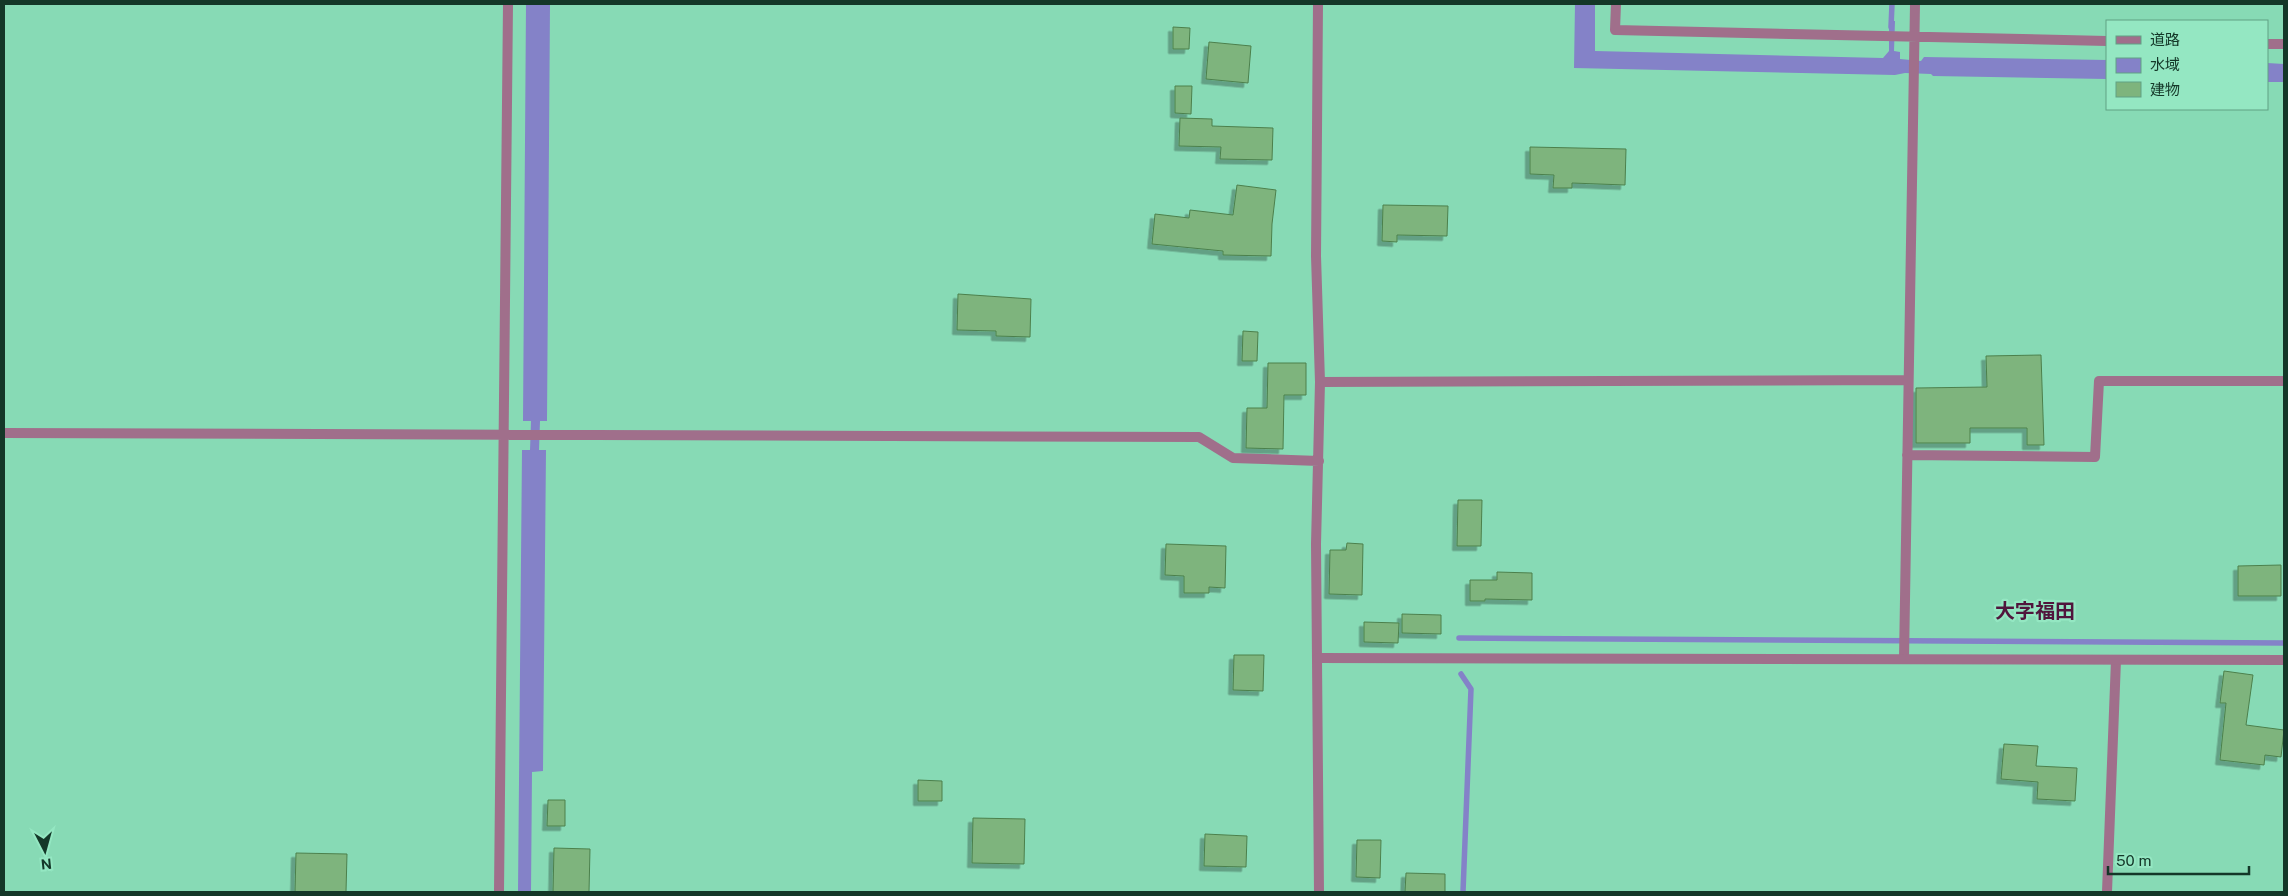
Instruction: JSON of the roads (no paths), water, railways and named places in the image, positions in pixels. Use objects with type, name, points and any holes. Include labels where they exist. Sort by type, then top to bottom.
[{"type":"street","points":[[499,892],[508,4]]},
{"type":"street","points":[[1318,4],[1316,256],[1320,382],[1316,544],[1319,892]]},
{"type":"street","points":[[1616,4],[1616,30],[2106,41]]},
{"type":"street","points":[[1904,659],[1907,380],[1915,4]]},
{"type":"street","points":[[2268,44],[2284,44]]},
{"type":"street","points":[[1320,382],[1907,380]]},
{"type":"street","points":[[1907,455],[2095,457],[2099,381],[2284,381]]},
{"type":"street","points":[[4,433],[1199,437],[1233,458],[1319,461]]},
{"type":"street","points":[[1318,658],[2284,660]]},
{"type":"street","points":[[2107,892],[2116,660]]},
{"type":"water","points":[[526,4],[550,4],[547,421],[540,421],[539,450],[546,450],[543,771],[532,772],[531,892],[518,892],[522,450],[530,450],[531,421],[523,421]]},
{"type":"water","points":[[1575,4],[1595,4],[1595,51],[1883,58],[1889,51],[1889,21],[1895,21],[1894,51],[1900,52],[1900,59],[1921,61],[1924,57],[2106,60],[2106,79],[1933,76],[1931,74],[1905,73],[1895,75],[1574,68]]},
{"type":"water","points":[[2268,63],[2284,64],[2284,82],[2268,82]]},
{"type":"waterway","points":[[1891,27],[1892,4]]},
{"type":"waterway","points":[[1459,638],[2284,643]]},
{"type":"waterway","points":[[1461,674],[1471,689],[1463,892]]},
{"type":"district","name":"大字福田","points":[[2035,611]]}]
